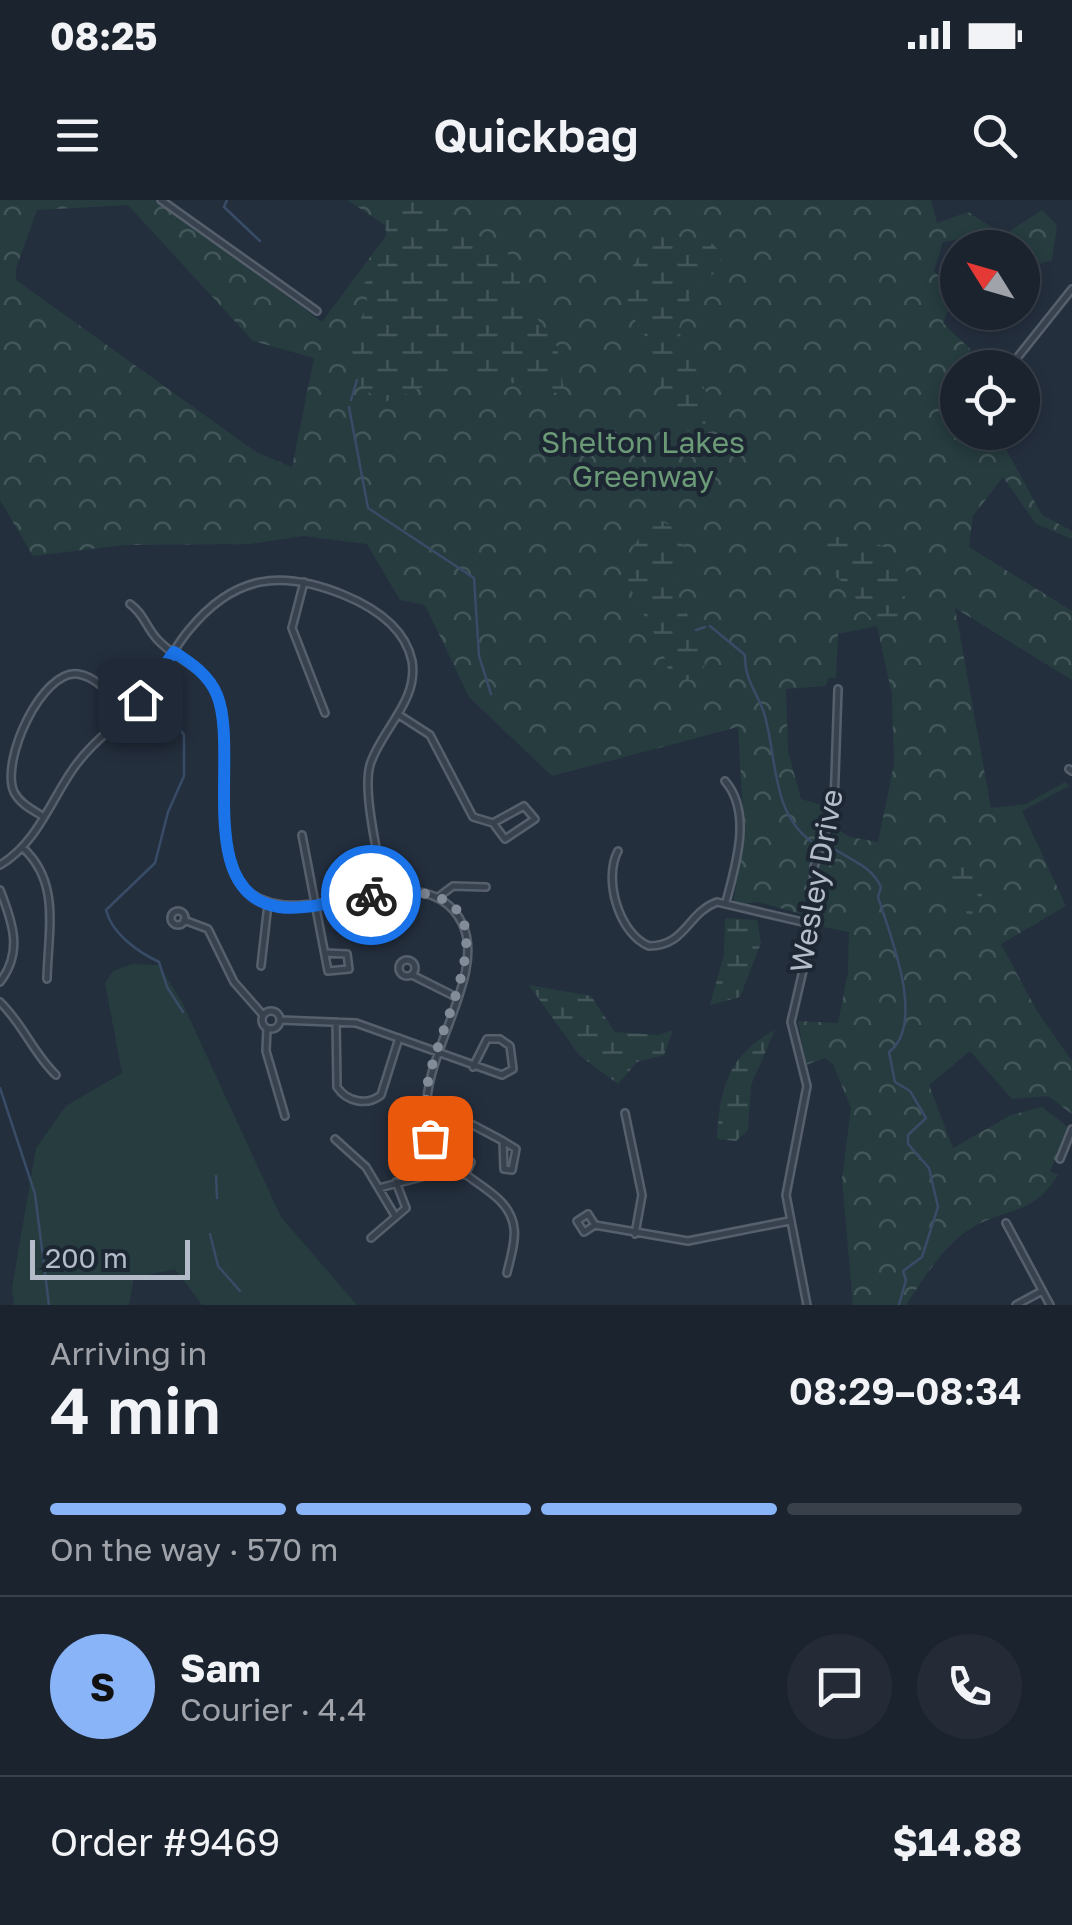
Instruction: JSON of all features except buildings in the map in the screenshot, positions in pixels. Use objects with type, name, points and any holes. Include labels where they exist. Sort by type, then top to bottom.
[{"type":"street","points":[[161,200],[318,311]]},
{"type":"street","points":[[1024,350],[1072,290]]},
{"type":"street","points":[[0,865],[23,848],[76,764],[126,713],[197,621],[251,582],[276,576],[352,598],[393,626],[412,666],[399,716],[369,770],[384,893]]},
{"type":"street","points":[[304,582],[292,628],[325,713]]},
{"type":"street","points":[[130,604],[144,615],[157,639],[200,671],[217,695],[222,718],[228,862],[242,886],[268,904],[314,904],[413,891],[437,898],[461,921],[468,942],[456,997],[435,1052],[426,1093],[427,1125],[430,1138],[448,1165],[494,1198],[514,1224],[507,1273]]},
{"type":"street","points":[[44,816],[18,798],[10,776],[16,738],[48,689],[68,674],[87,676],[126,713]]},
{"type":"street","name":"Wesley Drive","points":[[807,1305],[786,1195],[806,1086],[791,1022],[810,924],[814,867],[834,805],[838,689]]},
{"type":"street","points":[[399,716],[430,736],[470,815],[493,823],[506,839],[535,819],[529,808],[521,806],[493,823]]},
{"type":"street","points":[[725,781],[734,794],[740,834],[726,902]]},
{"type":"street","points":[[302,835],[314,904],[326,953],[332,973],[349,969],[347,954],[326,953]]},
{"type":"street","points":[[23,848],[42,867],[48,884],[47,979]]},
{"type":"street","points":[[618,851],[612,864],[621,920],[641,943],[669,945],[704,908],[726,902],[810,924]]},
{"type":"street","points":[[437,898],[453,886],[486,887]]},
{"type":"street","points":[[0,890],[12,921],[14,948],[0,982]]},
{"type":"street","points":[[261,966],[268,904]]},
{"type":"street","points":[[184,920],[208,929],[234,982],[263,1016],[266,1052],[285,1116]]},
{"type":"street","points":[[412,974],[456,997]]},
{"type":"street","points":[[0,1002],[35,1054],[56,1075]]},
{"type":"street","points":[[263,1016],[272,1011],[280,1020],[356,1023],[473,1067],[509,1073],[514,1061],[510,1046],[500,1039],[487,1039],[473,1067]]},
{"type":"street","points":[[267,1028],[277,1027],[280,1020]]},
{"type":"street","points":[[336,1022],[337,1087],[350,1099],[369,1102],[381,1095],[399,1038]]},
{"type":"street","points":[[625,1113],[642,1195],[634,1234]]},
{"type":"street","points":[[427,1125],[470,1124],[516,1149],[516,1168],[512,1170],[504,1168],[503,1142]]},
{"type":"street","points":[[1060,1158],[1072,1129]]},
{"type":"street","points":[[335,1138],[366,1166],[394,1214]]},
{"type":"street","points":[[379,1188],[438,1174],[463,1155],[471,1162],[465,1175]]},
{"type":"street","points":[[371,1238],[407,1203],[396,1182]]},
{"type":"street","points":[[595,1225],[688,1241],[789,1221]]},
{"type":"street","points":[[1006,1223],[1050,1305]]},
{"type":"street","points":[[1016,1305],[1042,1291]]},
{"type":"green space","name":"Shelton Lakes Greenway","points":[[0,200],[156,200],[322,322],[391,229],[347,200],[931,200],[937,223],[968,212],[996,230],[940,230],[940,252],[934,271],[940,278],[940,330],[950,330],[970,350],[940,350],[940,450],[1006,450],[1042,515],[1072,531],[1072,539],[1036,524],[1003,477],[973,516],[969,547],[1072,611],[1072,680],[955,608],[991,808],[1026,804],[1065,782],[1069,786],[1022,811],[1066,906],[1001,944],[1037,1011],[1072,1061],[1072,1114],[1048,1096],[1012,1099],[970,1051],[929,1085],[953,1148],[1011,1115],[1042,1107],[1069,1128],[1050,1171],[1058,1175],[1039,1198],[963,1234],[935,1262],[906,1305],[853,1305],[842,1179],[851,1108],[833,1064],[825,1058],[806,1065],[798,1021],[838,1023],[848,972],[849,932],[818,926],[818,867],[835,828],[850,837],[878,842],[894,764],[892,695],[877,626],[838,634],[836,678],[829,678],[825,686],[786,689],[788,751],[801,799],[828,807],[811,860],[805,915],[758,902],[733,905],[744,833],[738,727],[552,776],[469,697],[425,605],[400,600],[367,544],[303,536],[250,544],[124,545],[33,556],[0,500]],"holes":[[[128,205],[253,341],[314,358],[292,467],[256,452],[16,280],[16,268],[37,210]]]},
{"type":"green space","points":[[378,200],[445,200],[468,228],[524,264],[518,292],[557,346],[564,391],[540,392],[473,373],[450,377],[384,402],[363,389],[342,357],[368,304],[364,284],[390,247]]},
{"type":"green space","name":"Shelton Lakes Greenway","points":[[1042,210],[1057,225],[1052,260],[1040,264],[1040,230],[1012,230]]},
{"type":"green space","points":[[666,234],[713,244],[722,254],[717,273],[697,280],[678,330],[707,394],[705,429],[693,434],[669,408],[644,352],[646,337],[629,307],[627,293],[632,267],[651,244]]},
{"type":"green space","points":[[655,519],[670,525],[684,546],[675,592],[702,641],[705,666],[693,680],[671,679],[659,644],[631,588],[628,563],[632,550]]},
{"type":"green space","points":[[833,537],[876,544],[899,557],[908,581],[905,597],[896,621],[885,631],[864,611],[848,586],[825,569],[819,545]]},
{"type":"green space","points":[[958,849],[980,866],[982,896],[973,918],[967,915],[964,899],[942,889]]},
{"type":"green space","points":[[725,918],[757,920],[761,943],[740,997],[710,1005],[724,954]]},
{"type":"green space","points":[[132,964],[159,965],[182,1002],[281,1217],[357,1305],[202,1305],[175,1269],[134,1278],[129,1305],[14,1305],[12,1288],[36,1148],[66,1106],[122,1073],[105,983],[113,971]]},
{"type":"green space","points":[[529,985],[591,996],[615,1032],[659,1035],[673,1030],[664,1055],[637,1062],[618,1084],[579,1055]]},
{"type":"green space","points":[[775,1030],[751,1085],[748,1130],[736,1141],[717,1139],[729,1075],[746,1051]]},
{"type":"waterway","points":[[227,200],[224,207],[260,241]]},
{"type":"waterway","points":[[351,400],[357,380]]},
{"type":"waterway","points":[[349,407],[368,508],[474,578],[479,656],[491,694]]},
{"type":"waterway","points":[[710,626],[745,655],[749,678],[764,713],[782,799],[798,829],[811,841]]},
{"type":"waterway","points":[[696,630],[705,627]]},
{"type":"waterway","points":[[169,691],[174,719],[184,735],[184,776],[168,812],[155,863],[106,910],[127,941],[159,962],[167,987],[183,1012]]},
{"type":"waterway","points":[[830,846],[865,868],[881,887],[878,897],[905,999],[900,1038],[889,1052],[895,1082],[910,1091],[926,1118],[908,1135],[908,1144],[929,1168],[938,1207],[922,1257],[903,1271],[906,1280],[899,1305]]},
{"type":"waterway","points":[[0,1088],[35,1194],[49,1305]]},
{"type":"waterway","points":[[216,1176],[217,1198]]},
{"type":"waterway","points":[[210,1234],[218,1266],[240,1291]]},
{"type":"way so far","points":[[371,895],[413,891],[437,898],[461,921],[468,942],[466,968],[427,1082],[425,1104],[430,1138]]},
{"type":"route","points":[[140,700],[174,652],[200,671],[214,688],[222,718],[228,862],[247,890],[280,907],[371,895]]}]
